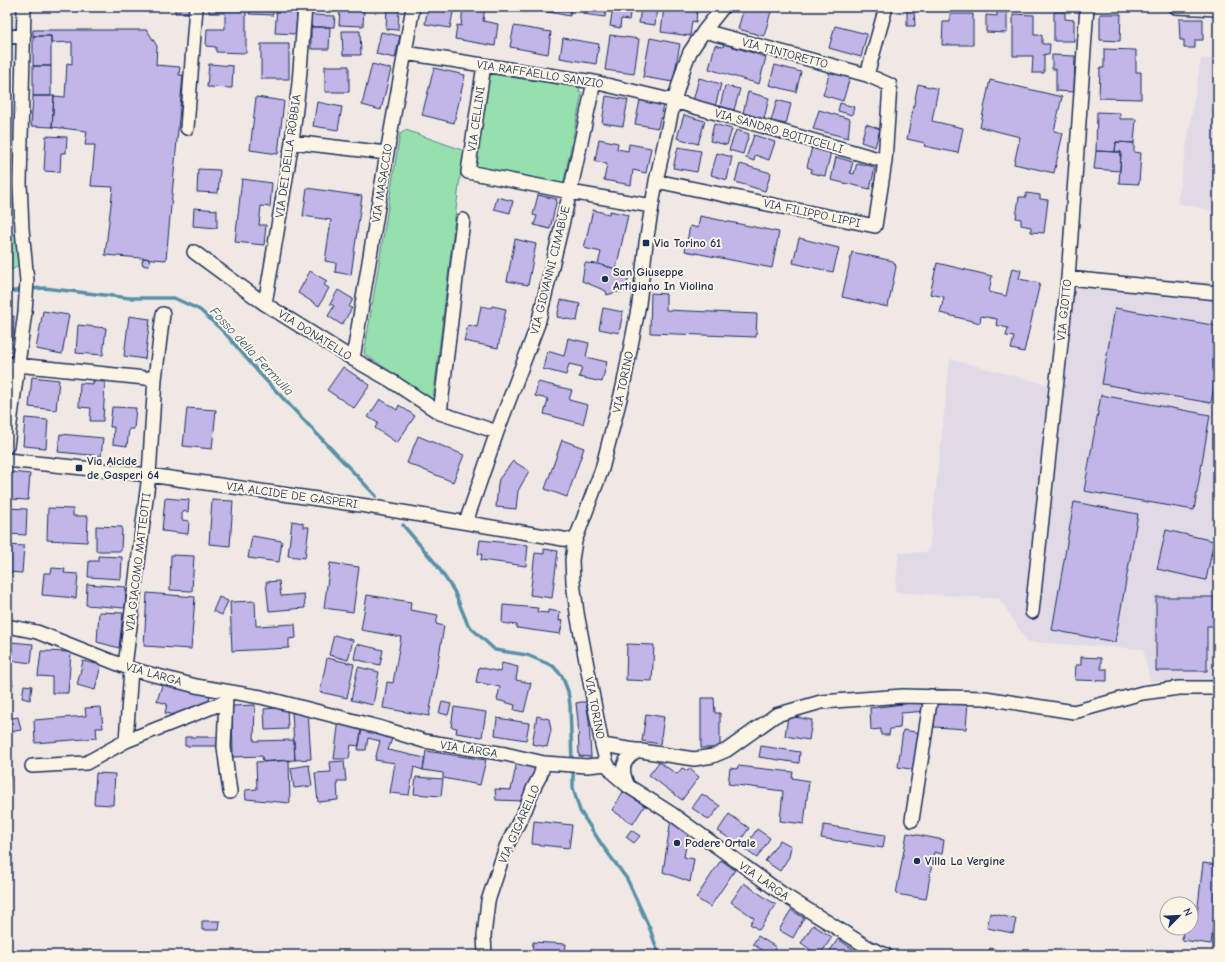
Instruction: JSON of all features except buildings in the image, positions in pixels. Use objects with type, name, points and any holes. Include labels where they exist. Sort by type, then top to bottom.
[{"type":"street","points":[[7,446],[12,365],[25,312],[27,281],[22,229],[20,183],[24,7]]},
{"type":"street","points":[[187,128],[196,7]]},
{"type":"street","name":"VIA DEI DELLA ROBBIA","points":[[265,304],[292,142],[299,83],[305,7]]},
{"type":"street","name":"VIA MASACCIO","points":[[353,359],[413,7]]},
{"type":"street","name":"VIA TORINO","points":[[607,764],[602,745],[577,613],[572,560],[575,541],[602,469],[623,387],[639,304],[646,243],[656,181],[674,101],[690,52],[723,7]]},
{"type":"street","points":[[867,75],[886,7]]},
{"type":"street","name":"VIA GIOTTO","points":[[1032,612],[1068,278],[1087,7]]},
{"type":"street","points":[[1176,7],[1218,9]]},
{"type":"street","name":"VIA TINTORETTO","points":[[704,31],[867,75]]},
{"type":"street","points":[[7,38],[24,34]]},
{"type":"street","name":"VIA RAFFAELLO SANZIO","points":[[405,53],[594,82],[674,101]]},
{"type":"street","name":"VIA CELLINI","points":[[484,65],[468,172],[570,192]]},
{"type":"street","name":"VIA FILIPPO LIPPI","points":[[656,181],[875,226],[885,161],[890,85],[867,75]]},
{"type":"street","name":"VIA GIOVANNI CIMABUE","points":[[466,522],[497,432],[538,324],[570,192],[594,82]]},
{"type":"street","name":"VIA SANDRO BOTTICELLI","points":[[674,101],[885,161]]},
{"type":"street","points":[[292,142],[387,153]]},
{"type":"street","points":[[570,192],[652,206]]},
{"type":"street","points":[[440,413],[463,220]]},
{"type":"street","name":"VIA DONATELLO","points":[[194,252],[265,304],[353,359],[390,380],[440,413],[497,432]]},
{"type":"street","points":[[1068,278],[1218,294]]},
{"type":"street","name":"VIA GIACOMO MATTEOTTI","points":[[126,741],[128,667],[148,475],[155,378],[163,314]]},
{"type":"street","points":[[12,365],[155,378]]},
{"type":"street","name":"VIA ALCIDE DE GASPERI","points":[[7,460],[148,475],[367,506],[575,541]]},
{"type":"street","name":"VIA LARGA","points":[[7,626],[37,632],[128,667],[226,696],[261,697],[424,741],[505,754],[544,763],[584,766],[607,764],[614,774],[628,786],[672,814],[784,896],[869,948],[883,954]]},
{"type":"street","points":[[602,745],[694,759],[713,756],[727,750],[776,715],[821,702],[902,696],[985,698],[1074,712],[1142,693],[1179,688],[1218,688]]},
{"type":"street","points":[[32,766],[86,762],[126,741],[226,696],[224,747],[230,792]]},
{"type":"street","points":[[912,820],[931,696]]},
{"type":"street","points":[[628,786],[623,770],[630,755],[639,750]]},
{"type":"street","name":"VIA GIGARELLO","points":[[485,955],[484,936],[488,901],[506,847],[526,808],[544,763]]},
{"type":"shaded area","points":[[1201,58],[1218,60],[1218,212],[1177,203]]},
{"type":"shaded area","points":[[1061,271],[1218,283],[1218,681],[1150,681],[1143,649],[1027,642],[1000,599],[895,592],[899,553],[929,552],[950,359],[1049,385]]},
{"type":"green space","points":[[488,71],[580,87],[579,92],[582,93],[563,186],[472,170]]},
{"type":"green space","points":[[406,130],[465,151],[460,177],[433,400],[364,354],[400,134]]},
{"type":"green space","points":[[7,234],[16,235],[19,266],[7,272]]},
{"type":"waterway","name":"Fosso della Fermulla","points":[[30,289],[44,288],[130,298],[174,298],[200,310],[225,333],[260,374],[376,496]]},
{"type":"waterway","name":"Fosso della Fermulla","points":[[7,292],[24,290]]},
{"type":"waterway","name":"Fosso della Fermulla","points":[[403,525],[436,564],[454,591],[468,625],[495,650],[527,655],[553,666],[562,676],[568,691],[570,705],[572,762]]},
{"type":"waterway","name":"Fosso della Fermulla","points":[[573,768],[573,788],[580,811],[602,845],[627,879],[650,929],[659,955]]},
{"type":"place","name":"Via Torino 61","points":[[646,243]]},
{"type":"place","name":"San Giuseppe Artigiano In Violina","points":[[605,279]]},
{"type":"place","name":"Via Alcide de Gasperi 64","points":[[79,468]]},
{"type":"place","name":"Podere Ortale","points":[[677,843]]},
{"type":"place","name":"Villa La Vergine","points":[[917,861]]}]
